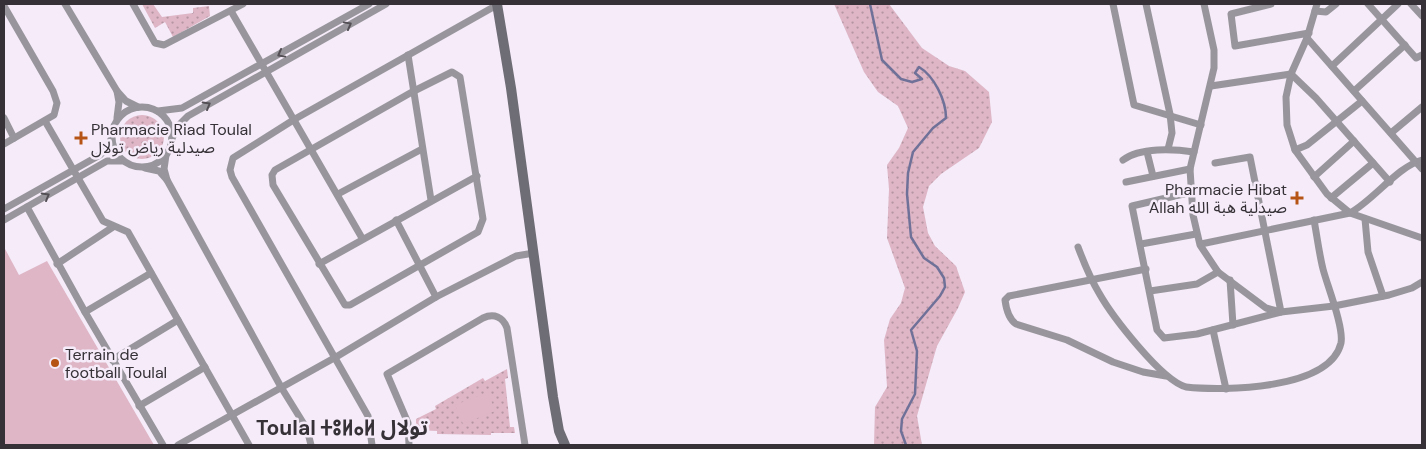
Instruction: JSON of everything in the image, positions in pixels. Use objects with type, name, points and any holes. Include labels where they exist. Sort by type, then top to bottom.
[{"type":"street","points":[[66,4],[117,91],[126,101],[139,107],[158,111],[182,108],[369,4]]},
{"type":"street","points":[[133,4],[155,43],[159,45],[164,45],[244,4]]},
{"type":"street","points":[[167,180],[164,163],[172,138],[180,124],[188,116],[386,4]]},
{"type":"street","points":[[1113,4],[1132,102],[1200,125]]},
{"type":"street","points":[[1146,4],[1170,114],[1172,133],[1168,148]]},
{"type":"street","points":[[1204,4],[1214,50],[1214,68],[1190,169],[1196,234],[1200,245],[1202,244],[1210,262],[1218,272],[1260,304],[1281,312]]},
{"type":"street","points":[[1272,4],[1231,14],[1235,46],[1308,35]]},
{"type":"street","points":[[1336,4],[1326,12],[1316,7],[1308,35],[1291,74],[1286,98],[1287,125],[1295,150],[1331,198],[1350,213],[1422,238]]},
{"type":"street","points":[[1368,4],[1416,58],[1422,55]]},
{"type":"street","points":[[1332,66],[1398,4]]},
{"type":"street","points":[[1411,4],[1422,16]]},
{"type":"street","points":[[372,445],[368,416],[230,170],[233,158],[295,119],[497,5],[534,253],[554,405],[565,445]]},
{"type":"street","points":[[4,6],[55,96],[54,115],[4,144]]},
{"type":"street","points":[[231,11],[312,148],[362,238]]},
{"type":"street","points":[[1308,35],[1332,66],[1391,134],[1419,161],[1422,169]]},
{"type":"street","points":[[1354,91],[1405,45]]},
{"type":"street","points":[[408,55],[412,92],[431,200]]},
{"type":"street","points":[[452,72],[460,77],[483,219],[478,232],[350,305],[342,303],[272,180],[275,170],[412,92],[452,72]]},
{"type":"street","points":[[1211,86],[1291,74]]},
{"type":"street","points":[[1291,74],[1338,122],[1390,182]]},
{"type":"street","points":[[4,209],[100,155],[108,146],[117,120],[119,102],[117,91]]},
{"type":"street","points":[[1295,150],[1307,145],[1362,101]]},
{"type":"street","points":[[117,120],[130,109],[139,107]]},
{"type":"street","points":[[1391,134],[1422,107]]},
{"type":"street","points":[[158,111],[168,123],[172,138]]},
{"type":"street","points":[[4,118],[14,138]]},
{"type":"street","points":[[45,121],[103,221],[128,232],[249,445]]},
{"type":"street","points":[[111,138],[115,151],[123,161]]},
{"type":"street","points":[[1314,177],[1354,141]]},
{"type":"street","points":[[1123,160],[1147,152],[1168,148],[1194,152]]},
{"type":"street","points":[[338,194],[422,149]]},
{"type":"street","points":[[1147,152],[1153,176]]},
{"type":"street","points":[[142,167],[157,163],[168,153]]},
{"type":"street","points":[[1216,163],[1250,158],[1281,312]]},
{"type":"street","points":[[4,220],[107,161],[123,161],[159,171],[167,180],[281,387],[307,429],[311,445]]},
{"type":"street","points":[[1202,244],[1350,213],[1363,206],[1390,182],[1419,161]]},
{"type":"street","points":[[1331,198],[1373,163]]},
{"type":"street","points":[[1126,182],[1190,169]]},
{"type":"street","points":[[319,264],[362,238],[477,176]]},
{"type":"street","points":[[1192,192],[1132,206],[1157,330],[1164,338],[1213,330],[1281,312],[1334,306],[1383,296],[1412,288],[1422,282]]},
{"type":"street","points":[[26,207],[112,360],[163,445]]},
{"type":"street","points":[[1365,219],[1368,252],[1383,296]]},
{"type":"street","points":[[396,220],[436,297]]},
{"type":"street","points":[[1078,247],[1092,281],[1111,312],[1166,376],[1179,385],[1186,387],[1226,389],[1279,382],[1312,373],[1326,366],[1341,343],[1334,306],[1323,269],[1314,220]]},
{"type":"street","points":[[57,264],[114,227]]},
{"type":"street","points":[[1141,244],[1196,234]]},
{"type":"street","points":[[178,445],[336,357],[436,297],[516,256],[534,253]]},
{"type":"street","points":[[1146,269],[1009,296],[1005,300],[1011,318],[1016,324],[1074,342],[1113,362],[1143,372],[1166,376]]},
{"type":"street","points":[[1150,291],[1196,284],[1218,272]]},
{"type":"street","points":[[85,312],[151,273]]},
{"type":"street","points":[[1230,280],[1233,325]]},
{"type":"street","points":[[408,445],[408,423],[386,374],[483,318],[491,316],[501,319],[507,328],[525,445]]},
{"type":"street","points":[[112,360],[178,320]]},
{"type":"street","points":[[1213,330],[1226,389]]},
{"type":"street","points":[[139,406],[205,367]]},
{"type":"shaded area","points":[[142,4],[153,4],[162,17],[193,13],[193,8],[209,6],[210,16],[173,37],[165,22],[155,28]]},
{"type":"shaded area","points":[[834,4],[889,4],[922,48],[949,66],[965,71],[989,92],[992,122],[979,148],[941,174],[929,186],[923,207],[928,233],[935,246],[956,266],[965,292],[937,346],[917,416],[922,445],[874,445],[875,407],[887,387],[884,340],[890,319],[901,303],[905,288],[887,238],[889,189],[887,165],[899,148],[908,128],[898,106],[878,92],[864,72]]},
{"type":"shaded area","points":[[146,115],[158,121],[163,128],[163,146],[158,153],[151,158],[138,159],[130,156],[123,149],[120,133],[123,125],[130,118]]},
{"type":"shaded area","name":"Terrain de football Toulal","points":[[4,247],[19,275],[47,261],[154,445],[4,445]]},
{"type":"shaded area","points":[[507,369],[508,378],[505,379],[510,427],[514,427],[515,433],[491,433],[491,435],[437,434],[437,431],[416,430],[416,419],[436,409],[435,406],[483,378],[485,381]]},
{"type":"shaded area","points":[[488,392],[495,411],[463,424],[455,405]]},
{"type":"waterway","points":[[870,4],[882,60],[901,79],[912,82],[922,79],[915,73],[919,67],[930,76],[941,96],[946,118],[933,128],[913,152],[908,173],[907,194],[911,237],[924,258],[937,267],[944,278],[945,287],[940,296],[911,330],[917,351],[915,394],[902,419],[901,431],[906,445]]},
{"type":"place","name":"Pharmacie Riad Toulal صيدلية رياض تولال","points":[[81,138]]},
{"type":"place","name":"Pharmacie Hibat Allah صيدلية هبة الله","points":[[1297,198]]},
{"type":"place","name":"Terrain de football Toulal","points":[[55,363]]},
{"type":"district","name":"Toulal ⵜⵓⵍⴰⵍ تولال","points":[[342,428]]}]
